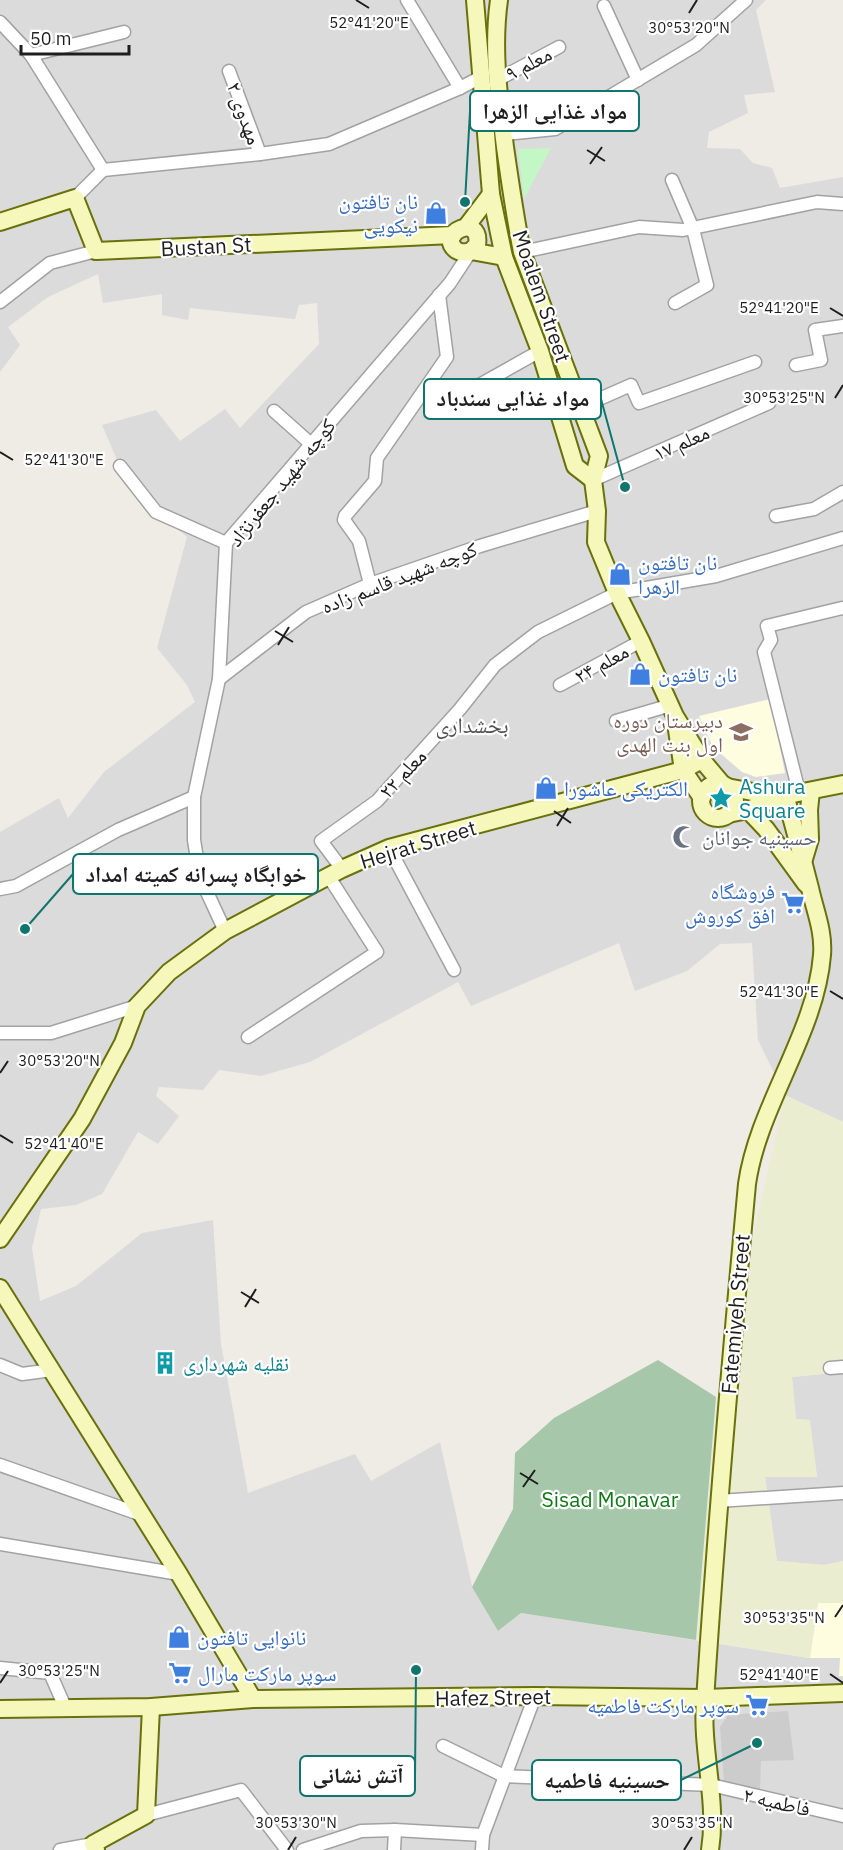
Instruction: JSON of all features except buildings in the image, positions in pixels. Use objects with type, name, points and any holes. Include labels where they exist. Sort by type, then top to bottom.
[{"type":"main road","name":"Moalem Street","points":[[475,0],[489,78],[504,134],[522,252],[599,456],[593,480],[597,511],[596,542],[617,593],[673,710]]},
{"type":"main road","name":"Moalem Street","points":[[499,0],[489,78],[491,194],[504,256],[540,351],[575,466],[593,480]]},
{"type":"main road","points":[[461,240],[491,194]]},
{"type":"main road","points":[[0,222],[75,198],[96,251]]},
{"type":"main road","name":"Bustan St","points":[[96,251],[461,240],[504,256]]},
{"type":"main road","points":[[673,710],[702,760],[734,795],[734,806],[728,814]]},
{"type":"main road","points":[[673,710],[683,770],[702,798]]},
{"type":"main road","name":"Hejrat Street","points":[[0,1239],[82,1119],[123,1043],[137,1006],[169,972],[225,931],[389,848],[683,770],[702,760]]},
{"type":"main road","points":[[804,860],[810,839],[808,810],[793,794],[717,784],[707,788],[702,804],[707,814],[718,818],[793,794],[843,784]]},
{"type":"main road","name":"Fatemiyeh Street","points":[[710,1850],[713,1830],[704,1712],[718,1502],[749,1169],[759,1136],[807,1017],[822,955],[819,916],[810,890],[793,794]]},
{"type":"main road","points":[[748,810],[766,829],[810,890]]},
{"type":"main road","points":[[0,1288],[179,1574],[253,1699]]},
{"type":"main road","name":"Hafez Street","points":[[0,1709],[151,1707],[253,1699],[535,1696],[705,1698],[843,1692]]},
{"type":"main road","points":[[95,1847],[146,1815],[151,1707]]},
{"type":"street","points":[[407,0],[460,88]]},
{"type":"street","points":[[504,134],[555,129],[696,45],[746,0]]},
{"type":"street","points":[[604,6],[638,80]]},
{"type":"street","points":[[0,22],[31,54],[103,170],[75,198]]},
{"type":"street","points":[[31,54],[124,32]]},
{"type":"street","name":"معلم ۹","points":[[103,170],[260,154],[328,144],[559,47]]},
{"type":"street","name":"مهدوی ۲","points":[[229,71],[260,154]]},
{"type":"street","points":[[672,180],[693,229],[707,285],[675,303]]},
{"type":"street","points":[[522,252],[639,227],[693,229],[817,202],[843,204]]},
{"type":"street","name":"کوچه شهید جعفرنژاد","points":[[225,931],[200,877],[194,840],[194,797],[219,679],[226,543],[450,282],[461,240]]},
{"type":"street","points":[[0,302],[50,263],[96,251]]},
{"type":"street","points":[[370,584],[359,541],[344,520],[375,480],[378,458],[447,357],[439,295]]},
{"type":"street","points":[[796,365],[822,360],[815,330],[843,326]]},
{"type":"street","points":[[458,397],[540,351]]},
{"type":"street","points":[[581,407],[631,385],[639,403],[755,362]]},
{"type":"street","name":"معلم ۱۷","points":[[593,480],[769,403]]},
{"type":"street","points":[[274,411],[311,444]]},
{"type":"street","points":[[120,466],[156,512],[226,543]]},
{"type":"street","points":[[776,516],[814,508],[843,492]]},
{"type":"street","name":"کوچه شهید قاسم زاده","points":[[219,679],[306,612],[370,584],[480,546],[597,511]]},
{"type":"street","points":[[617,593],[716,576],[843,538]]},
{"type":"street","name":"معلم ۲۲","points":[[336,873],[321,841],[377,801],[460,709],[495,665],[538,632],[617,593]]},
{"type":"street","points":[[793,794],[764,652],[771,640],[767,626],[842,608]]},
{"type":"street","name":"معلم ۲۴","points":[[560,685],[641,641]]},
{"type":"street","points":[[616,721],[673,710]]},
{"type":"street","points":[[0,889],[16,886],[118,830],[194,797]]},
{"type":"street","points":[[389,848],[454,970]]},
{"type":"street","points":[[248,1037],[377,952],[336,873]]},
{"type":"street","points":[[0,1033],[51,1033],[137,1006]]},
{"type":"street","points":[[0,1365],[22,1374],[52,1370]]},
{"type":"street","points":[[0,1466],[142,1515]]},
{"type":"street","points":[[718,1502],[843,1493]]},
{"type":"street","points":[[0,1544],[179,1574]]},
{"type":"street","points":[[0,1668],[50,1673],[65,1707]]},
{"type":"street","points":[[482,1850],[483,1835],[535,1696]]},
{"type":"street","points":[[443,1746],[504,1776]]},
{"type":"street","name":"فاطمیه ۲","points":[[504,1776],[711,1785],[843,1816]]},
{"type":"street","points":[[146,1815],[241,1790],[286,1850]]},
{"type":"street","points":[[303,1850],[319,1848],[361,1831],[395,1830],[483,1835]]},
{"type":"street","points":[[394,1850],[395,1830]]},
{"type":"street","points":[[60,1850],[95,1847]]},
{"type":"shaded area","points":[[0,0],[766,0],[756,10],[775,92],[744,95],[748,113],[709,132],[707,148],[740,149],[753,163],[772,168],[780,188],[843,177],[843,1122],[785,1095],[758,1040],[752,943],[720,944],[687,971],[635,991],[619,943],[471,1006],[458,982],[310,1062],[261,1076],[219,1070],[203,1090],[159,1087],[156,1096],[179,1116],[158,1144],[138,1132],[102,1194],[76,1205],[41,1209],[32,1248],[40,1301],[76,1286],[142,1233],[213,1220],[221,1344],[248,1493],[355,1454],[371,1481],[440,1442],[472,1586],[498,1631],[521,1613],[809,1658],[843,1603],[843,1850],[0,1850],[0,832],[59,798],[68,818],[104,772],[195,702],[187,685],[157,648],[187,537],[130,490],[102,425],[156,410],[180,441],[225,409],[240,428],[319,344],[317,303],[299,305],[295,319],[190,308],[188,320],[162,315],[162,294],[103,303],[98,274],[48,297],[8,327],[20,345],[0,372]]},
{"type":"shaded area","name":"دبیرستان دوره اول بنت الهدی","points":[[770,699],[785,773],[756,777],[742,772],[713,747],[699,716]]},
{"type":"shaded area","points":[[785,1095],[843,1122],[843,1372],[792,1377],[796,1419],[810,1420],[817,1477],[765,1477],[777,1561],[824,1565],[843,1561],[843,1603],[818,1603],[810,1658],[696,1640],[717,1397]]},
{"type":"shaded area","points":[[843,1372],[843,1561],[824,1565],[777,1561],[765,1476],[817,1477],[809,1420],[796,1419],[792,1377]]},
{"type":"shaded area","points":[[818,1603],[843,1603],[843,1676],[839,1676],[840,1658],[810,1658]]},
{"type":"shaded area","points":[[788,1711],[794,1760],[761,1761],[760,1790],[724,1783],[720,1727],[728,1715]]},
{"type":"green space","points":[[551,148],[524,199],[518,149]]},
{"type":"green space","name":"Sisad Monavar","points":[[658,1360],[716,1397],[696,1640],[521,1613],[498,1631],[472,1587],[513,1509],[515,1453],[554,1418]]},
{"type":"place","name":"مواد غذایی الزهرا","points":[[465,202]]},
{"type":"place","name":"نان تافتون نیکویی","points":[[436,213]]},
{"type":"place","name":"مواد غذایی سندباد","points":[[625,487]]},
{"type":"place","name":"نان تافتون الزهرا","points":[[620,574]]},
{"type":"place","name":"نان تافتون","points":[[640,674]]},
{"type":"place","name":"دبیرستان دوره اول بنت الهدی","points":[[741,732]]},
{"type":"place","name":"الکتریکی عاشورا","points":[[546,788]]},
{"type":"place","name":"Ashura Square","points":[[721,798]]},
{"type":"place","name":"حسینیه جوانان","points":[[684,837]]},
{"type":"place","name":"فروشگاه افق کوروش","points":[[793,903]]},
{"type":"place","name":"خوابگاه پسرانه کمیته امداد","points":[[25,929]]},
{"type":"place","name":"نقلیه شهرداری","points":[[165,1363]]},
{"type":"place","name":"نانوایی تافتون","points":[[179,1637]]},
{"type":"place","name":"آتش نشانی","points":[[416,1670]]},
{"type":"place","name":"سوپر مارکت مارال","points":[[180,1673]]},
{"type":"place","name":"سوپر مارکت فاطمیه","points":[[757,1705]]},
{"type":"place","name":"حسینیه فاطمیه","points":[[757,1743]]},
{"type":"district","name":"بخشداری","points":[[472,724]]}]
